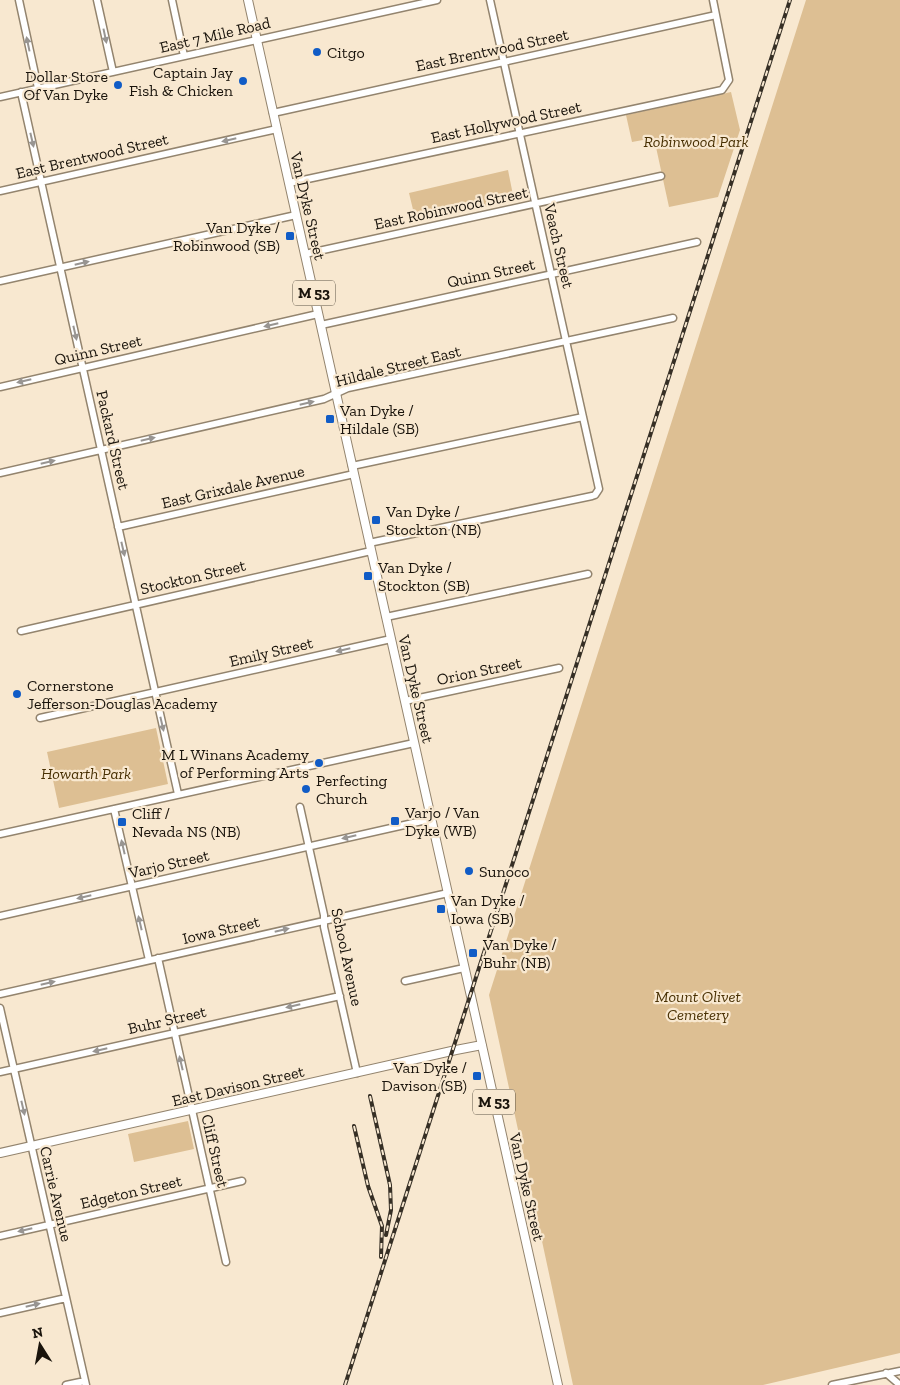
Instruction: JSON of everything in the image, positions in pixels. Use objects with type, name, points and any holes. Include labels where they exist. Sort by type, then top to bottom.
[{"type":"main road","name":"Van Dyke Street","points":[[248,0],[558,1385]]},
{"type":"main road","name":"East Davison Street","points":[[0,1153],[482,1045]]},
{"type":"street","points":[[19,0],[38,88]]},
{"type":"street","points":[[97,0],[113,72]]},
{"type":"street","points":[[172,0],[184,56]]},
{"type":"street","name":"East 7 Mile Road","points":[[0,97],[413,3],[437,0]]},
{"type":"street","name":"Veach Street","points":[[490,0],[598,485],[598,491],[592,496]]},
{"type":"street","points":[[713,0],[716,15]]},
{"type":"street","name":"East Brentwood Street","points":[[274,113],[716,15]]},
{"type":"street","name":"East Hollywood Street","points":[[289,183],[722,90],[727,84],[729,76],[716,15]]},
{"type":"street","name":"Packard Street","points":[[21,92],[178,794]]},
{"type":"street","name":"East Brentwood Street","points":[[0,191],[277,129]]},
{"type":"street","name":"East Robinwood Street","points":[[305,254],[661,176]]},
{"type":"street","points":[[0,281],[296,215]]},
{"type":"street","name":"Quinn Street","points":[[321,325],[697,242]]},
{"type":"street","name":"Quinn Street","points":[[0,387],[318,314]]},
{"type":"street","name":"Hildale Street East","points":[[0,473],[324,399],[348,388],[673,318]]},
{"type":"street","name":"East Grixdale Avenue","points":[[118,527],[583,417]]},
{"type":"street","name":"Stockton Street","points":[[21,631],[592,496]]},
{"type":"street","points":[[386,617],[588,574]]},
{"type":"street","name":"Emily Street","points":[[40,718],[391,639]]},
{"type":"street","name":"Orion Street","points":[[405,701],[559,668]]},
{"type":"street","points":[[0,834],[414,743]]},
{"type":"street","points":[[114,808],[149,960]]},
{"type":"street","name":"School Avenue","points":[[300,808],[357,1073]]},
{"type":"street","name":"Varjo Street","points":[[0,916],[431,819]]},
{"type":"street","name":"Iowa Street","points":[[0,994],[448,893]]},
{"type":"street","name":"Cliff Street","points":[[158,958],[226,1262]]},
{"type":"street","points":[[405,980],[464,968]]},
{"type":"street","name":"Buhr Street","points":[[0,1072],[340,996]]},
{"type":"street","name":"Carrie Avenue","points":[[0,1008],[85,1383]]},
{"type":"street","name":"Edgeton Street","points":[[0,1236],[242,1181]]},
{"type":"street","points":[[0,1313],[66,1298]]},
{"type":"street","points":[[832,1385],[898,1371],[897,1382]]},
{"type":"street","points":[[886,1373],[897,1382]]},
{"type":"street","points":[[66,1385],[85,1383]]},
{"type":"green space","name":"Mount Olivet Cemetery","points":[[806,0],[900,0],[900,1353],[763,1385],[573,1385],[489,995]]},
{"type":"green space","name":"Robinwood Park","points":[[731,92],[740,130],[718,197],[669,207],[654,138],[632,142],[626,115]]},
{"type":"green space","points":[[508,170],[514,200],[416,222],[409,193]]},
{"type":"green space","name":"Howarth Park","points":[[156,728],[168,784],[59,808],[47,752]]},
{"type":"green space","points":[[188,1121],[194,1149],[134,1162],[128,1134]]},
{"type":"railway","points":[[345,1385],[790,0]]},
{"type":"railway","points":[[370,1096],[390,1185],[391,1210],[386,1235]]},
{"type":"railway","points":[[354,1126],[368,1186],[382,1226],[381,1257]]},
{"type":"place","name":"Citgo","points":[[317,52]]},
{"type":"place","name":"Captain Jay Fish & Chicken","points":[[243,81]]},
{"type":"place","name":"Dollar Store Of Van Dyke","points":[[118,85]]},
{"type":"place","name":"Van Dyke / Robinwood (SB)","points":[[290,236]]},
{"type":"place","name":"Van Dyke / Hildale (SB)","points":[[330,419]]},
{"type":"place","name":"Van Dyke / Stockton (NB)","points":[[376,520]]},
{"type":"place","name":"Van Dyke / Stockton (SB)","points":[[368,576]]},
{"type":"place","name":"Cornerstone Jefferson-Douglas Academy","points":[[17,694]]},
{"type":"place","name":"M L Winans Academy of Performing Arts","points":[[319,763]]},
{"type":"place","name":"Perfecting Church","points":[[306,789]]},
{"type":"place","name":"Varjo / Van Dyke (WB)","points":[[395,821]]},
{"type":"place","name":"Cliff / Nevada NS (NB)","points":[[122,822]]},
{"type":"place","name":"Sunoco","points":[[469,871]]},
{"type":"place","name":"Van Dyke / Iowa (SB)","points":[[441,909]]},
{"type":"place","name":"Van Dyke / Buhr (NB)","points":[[473,953]]},
{"type":"place","name":"Van Dyke / Davison (SB)","points":[[477,1076]]}]
